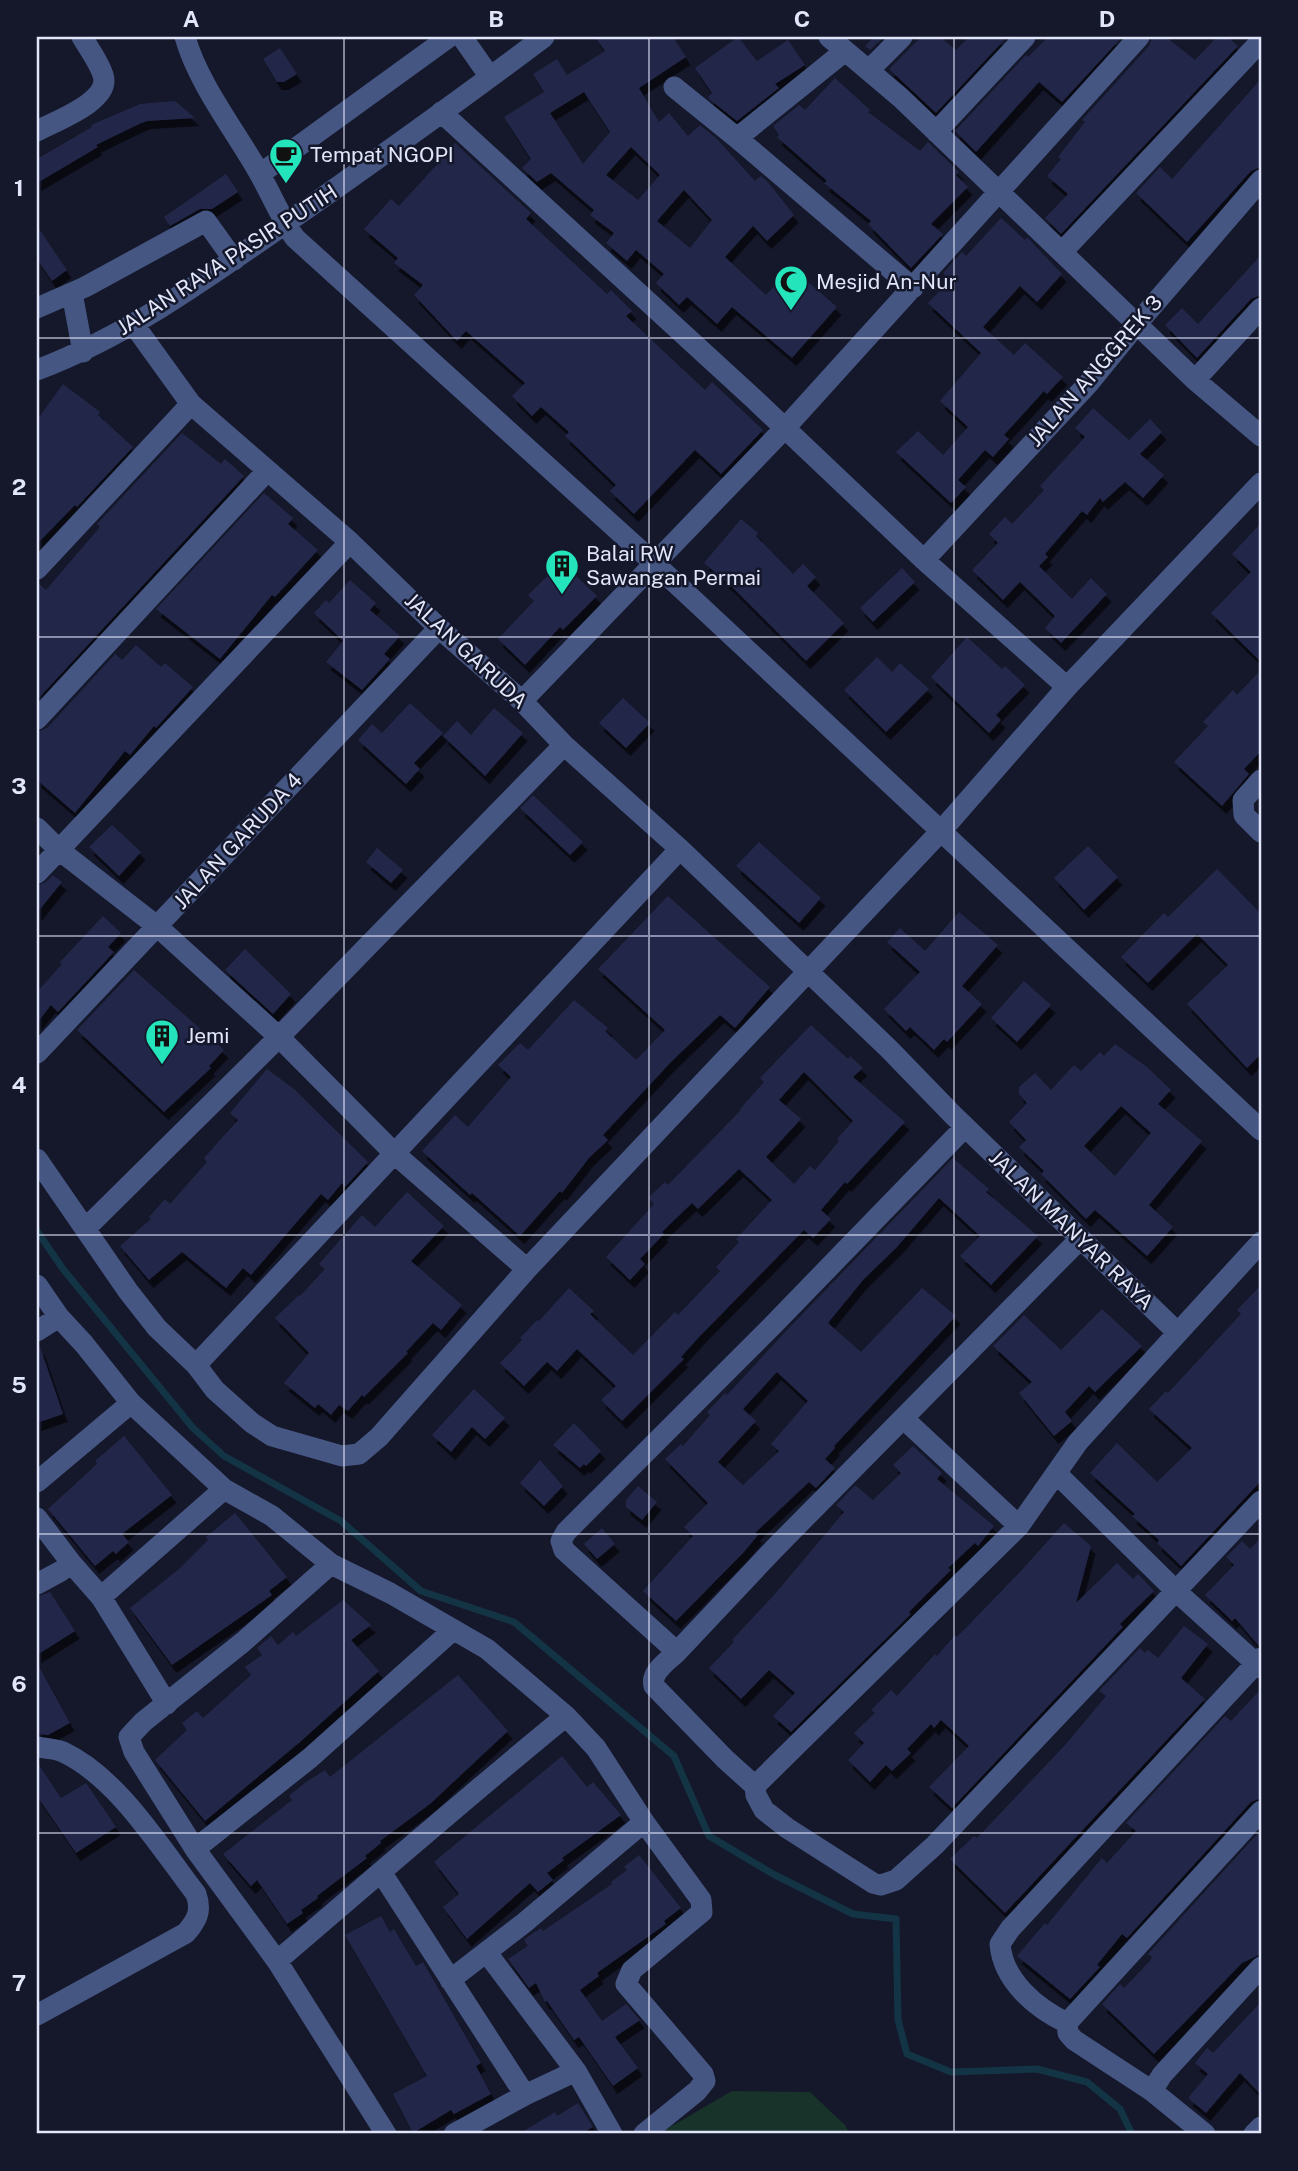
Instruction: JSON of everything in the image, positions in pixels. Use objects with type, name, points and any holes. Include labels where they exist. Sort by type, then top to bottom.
[{"type":"street","points":[[37,131],[97,99],[104,89],[104,77],[82,37]]},
{"type":"street","points":[[185,37],[196,67],[260,174],[285,224],[296,238],[654,563],[1261,1130]]},
{"type":"street","points":[[260,174],[449,37]]},
{"type":"street","points":[[462,37],[490,77]]},
{"type":"street","name":"JALAN RAYA PASIR PUTIH","points":[[37,370],[83,352],[134,325],[234,260],[400,144],[544,37]]},
{"type":"street","points":[[869,70],[901,37]]},
{"type":"street","points":[[936,132],[1025,37]]},
{"type":"street","points":[[522,701],[785,428],[1139,37]]},
{"type":"street","points":[[1062,252],[1261,41]]},
{"type":"street","points":[[737,138],[837,44],[936,132],[1195,380],[1261,436]]},
{"type":"street","points":[[674,87],[913,288]]},
{"type":"street","points":[[441,112],[925,560],[1067,687]]},
{"type":"street","name":"JALAN ANGGREK 3","points":[[925,560],[1088,384],[1261,180]]},
{"type":"street","points":[[37,308],[72,293],[206,221],[234,260]]},
{"type":"street","points":[[72,293],[83,352]]},
{"type":"street","points":[[1195,380],[1261,308]]},
{"type":"street","name":"JALAN GARUDA","points":[[134,325],[191,404],[350,542],[807,971]]},
{"type":"street","points":[[37,569],[191,404]]},
{"type":"street","points":[[37,719],[266,471]]},
{"type":"street","points":[[37,1159],[157,1328],[197,1365],[215,1390],[237,1411],[272,1436],[342,1456],[359,1454],[379,1437],[527,1269],[942,830],[1067,687],[1261,483]]},
{"type":"street","points":[[37,873],[350,542]]},
{"type":"street","name":"JALAN GARUDA 4","points":[[37,1053],[439,628]]},
{"type":"street","points":[[85,1229],[279,1037],[564,745]]},
{"type":"street","points":[[1261,780],[1243,800],[1244,815],[1261,832]]},
{"type":"street","points":[[37,828],[59,850],[158,927],[279,1037],[396,1154],[527,1269]]},
{"type":"street","points":[[197,1365],[680,849]]},
{"type":"street","name":"JALAN MANYAR RAYA","points":[[807,971],[1177,1332]]},
{"type":"street","points":[[677,1652],[564,1550],[561,1541],[566,1532],[773,1325],[965,1127]]},
{"type":"street","points":[[1080,1238],[654,1674],[654,1686],[715,1750],[755,1786],[756,1795],[764,1810],[787,1828],[873,1883],[881,1885],[896,1880],[935,1845],[1261,1501]]},
{"type":"street","points":[[755,1786],[1019,1526],[1078,1442],[1261,1242]]},
{"type":"street","points":[[37,1284],[59,1318],[84,1344],[131,1403],[224,1489],[272,1516],[331,1564],[390,1593],[487,1649],[566,1716],[596,1748],[644,1822],[701,1900],[702,1912],[632,1970],[626,1984],[703,2074],[705,2081],[697,2091],[644,2134]]},
{"type":"street","points":[[37,1331],[59,1318]]},
{"type":"street","points":[[37,1482],[131,1403]]},
{"type":"street","points":[[904,1419],[1019,1526]]},
{"type":"street","points":[[1057,1474],[1177,1592],[1260,1663],[1010,1929],[1000,1944],[1006,1968],[1024,1993],[1041,2010],[1067,2023]]},
{"type":"street","points":[[102,1597],[224,1489]]},
{"type":"street","points":[[37,1518],[72,1564],[102,1597],[167,1704]]},
{"type":"street","points":[[331,1564],[243,1642],[143,1722],[130,1737],[134,1752],[195,1849],[277,1961],[386,2134]]},
{"type":"street","points":[[37,1584],[61,1571]]},
{"type":"street","points":[[195,1849],[310,1758],[453,1630]]},
{"type":"street","points":[[277,1961],[566,1716]]},
{"type":"street","points":[[37,1747],[61,1751],[99,1773],[148,1830],[196,1894],[200,1905],[197,1920],[186,1933],[37,2015]]},
{"type":"street","points":[[1205,2134],[1152,2091],[1074,2040],[1068,2033],[1067,2023],[1261,1811]]},
{"type":"street","points":[[450,1980],[487,1953],[644,1822]]},
{"type":"street","points":[[382,1872],[525,2095]]},
{"type":"street","points":[[487,1953],[576,2071],[612,2134]]},
{"type":"street","points":[[1152,2091],[1162,2075],[1261,1967]]},
{"type":"street","points":[[454,2134],[576,2071]]},
{"type":"street","points":[[1254,2134],[1261,2127]]},
{"type":"green space","points":[[732,2091],[810,2092],[845,2125],[850,2134],[658,2134]]},
{"type":"building","points":[[595,37],[673,37],[686,57],[639,88],[659,122],[669,113],[688,136],[700,125],[716,138],[755,181],[761,176],[767,181],[794,215],[767,241],[753,226],[725,257],[766,295],[792,268],[837,307],[792,358],[732,307],[717,324],[687,297],[679,305],[656,283],[664,274],[636,250],[627,261],[606,243],[614,233],[590,215],[594,210],[551,173],[537,182],[522,168],[531,159],[504,117],[544,92],[533,74],[557,59],[567,75],[605,51]],"holes":[[[584,92],[610,132],[583,164],[550,113]],[[631,147],[660,175],[638,200],[606,175]],[[684,190],[712,220],[690,248],[657,221]]]},
{"type":"building","points":[[738,37],[757,61],[788,40],[805,65],[775,84],[779,88],[737,121],[709,99],[712,93],[695,68]]},
{"type":"building","points":[[874,37],[884,37],[870,50],[865,46]]},
{"type":"building","points":[[921,37],[940,37],[956,50],[969,37],[1007,37],[936,113],[889,69]]},
{"type":"building","points":[[1048,37],[1122,37],[1062,102],[1039,82],[976,152],[955,131],[1026,55],[1028,57]]},
{"type":"building","points":[[1152,37],[1166,37],[1195,60],[1217,37],[1228,37],[1238,46],[1061,234],[1045,218],[1068,194],[1047,176],[1085,122],[1082,120],[1149,46]]},
{"type":"building","points":[[280,48],[297,74],[284,82],[277,82],[263,59]]},
{"type":"building","points":[[835,78],[870,110],[868,112],[920,151],[928,142],[959,172],[956,175],[968,187],[931,224],[943,234],[911,268],[868,224],[871,221],[824,183],[827,181],[777,137],[779,135],[773,126],[799,105],[805,110]]},
{"type":"building","points":[[1261,79],[1261,167],[1251,171],[1187,242],[1136,193],[1160,167],[1172,179]]},
{"type":"building","points":[[175,101],[195,118],[147,121],[139,124],[96,145],[98,147],[37,183],[37,159],[92,127],[91,125],[140,104]]},
{"type":"building","points":[[455,143],[531,213],[526,219],[607,294],[611,290],[632,311],[626,316],[705,390],[712,382],[763,430],[721,474],[695,450],[634,514],[610,491],[616,485],[565,436],[569,432],[541,407],[532,416],[512,396],[525,383],[466,331],[457,341],[414,295],[423,285],[394,263],[398,258],[364,229],[391,199],[399,206]]},
{"type":"building","points":[[226,174],[238,192],[212,209],[200,209],[170,226],[164,217]]},
{"type":"building","points":[[1001,218],[1025,240],[1027,237],[1062,274],[1037,302],[1020,286],[983,327],[1014,355],[1025,343],[1063,377],[1047,394],[1044,391],[1004,435],[1009,439],[993,457],[985,450],[958,480],[966,487],[951,503],[896,452],[918,431],[943,455],[968,427],[940,401],[981,353],[928,303],[950,280],[943,273],[962,252],[966,256]]},
{"type":"building","points":[[37,226],[67,270],[52,281],[37,259]]},
{"type":"building","points":[[1261,255],[1261,295],[1251,299],[1197,358],[1165,325],[1182,308],[1198,324]]},
{"type":"building","points":[[63,384],[100,412],[98,415],[133,447],[77,507],[75,505],[37,544],[37,420]]},
{"type":"building","points":[[1093,408],[1129,440],[1150,419],[1162,432],[1140,454],[1164,475],[1143,498],[1125,482],[1103,502],[1100,498],[1087,515],[1082,511],[1045,554],[1048,557],[1039,566],[1072,599],[1091,578],[1107,594],[1061,643],[1045,628],[1055,616],[1020,582],[1003,600],[972,570],[998,543],[989,534],[1005,517],[1012,524],[1044,490],[1040,486],[1085,437],[1075,428]]},
{"type":"building","points":[[182,433],[221,464],[225,459],[244,476],[37,700],[37,582],[46,590],[100,527],[97,524]]},
{"type":"building","points":[[264,493],[293,518],[288,524],[318,550],[275,597],[272,595],[220,659],[156,609]]},
{"type":"building","points":[[741,519],[758,533],[756,536],[793,574],[803,564],[816,577],[807,586],[844,623],[806,661],[729,584],[704,563]]},
{"type":"building","points":[[1261,523],[1261,662],[1211,613],[1251,572],[1232,554]]},
{"type":"building","points":[[562,562],[597,596],[563,630],[560,627],[525,665],[498,639],[534,601],[528,595]]},
{"type":"building","points":[[902,568],[915,582],[873,622],[860,608]]},
{"type":"building","points":[[350,580],[376,603],[370,610],[400,636],[384,654],[390,659],[362,690],[326,662],[343,641],[314,613],[326,600],[329,603]]},
{"type":"building","points":[[967,637],[1002,669],[1005,666],[1025,685],[996,715],[1001,720],[989,733],[931,677]]},
{"type":"building","points":[[136,645],[161,667],[165,663],[193,687],[156,728],[154,726],[130,755],[125,751],[75,813],[37,780],[37,732],[47,728],[115,654],[122,660]]},
{"type":"building","points":[[877,657],[892,672],[900,663],[929,689],[886,732],[844,690]]},
{"type":"building","points":[[1261,670],[1261,751],[1244,769],[1249,774],[1222,806],[1174,762],[1208,726],[1203,722],[1233,690],[1237,695]]},
{"type":"building","points":[[623,698],[650,723],[626,748],[599,723]]},
{"type":"building","points":[[410,703],[443,733],[414,763],[420,769],[406,784],[358,740],[372,724],[382,733]]},
{"type":"building","points":[[494,708],[523,733],[485,776],[443,736],[457,721],[471,735]]},
{"type":"building","points":[[533,795],[583,842],[570,855],[520,808]]},
{"type":"building","points":[[112,825],[141,852],[119,876],[89,847]]},
{"type":"building","points":[[759,842],[821,898],[799,923],[736,866]]},
{"type":"building","points":[[1088,846],[1118,877],[1084,910],[1054,878]]},
{"type":"building","points":[[377,848],[403,870],[391,883],[366,862]]},
{"type":"building","points":[[1217,869],[1261,914],[1261,1054],[1247,1068],[1187,1004],[1228,965],[1197,934],[1148,983],[1121,957],[1164,913],[1168,917]]},
{"type":"building","points":[[53,875],[62,882],[37,913],[37,886]]},
{"type":"building","points":[[668,896],[770,987],[735,1028],[720,1015],[671,1062],[603,1135],[608,1140],[520,1236],[422,1151],[455,1115],[468,1127],[511,1077],[498,1065],[520,1043],[528,1050],[574,1000],[608,1028],[605,1031],[636,1060],[665,1030],[598,969]]},
{"type":"building","points":[[959,912],[998,945],[962,986],[982,1004],[947,1042],[944,1039],[934,1050],[910,1027],[906,1031],[884,1009],[920,972],[887,942],[900,928],[925,951]]},
{"type":"building","points":[[103,916],[121,933],[108,947],[114,952],[58,1012],[51,1005],[37,1023],[37,992],[62,964],[60,962]]},
{"type":"building","points":[[245,949],[291,994],[273,1014],[225,970]]},
{"type":"building","points":[[134,970],[224,1050],[209,1066],[211,1068],[164,1112],[77,1030]]},
{"type":"building","points":[[1024,981],[1051,1005],[1017,1042],[991,1018]]},
{"type":"building","points":[[811,1025],[848,1059],[850,1056],[863,1068],[853,1077],[905,1122],[821,1210],[831,1219],[813,1238],[804,1230],[699,1337],[681,1357],[684,1359],[622,1421],[601,1400],[616,1386],[577,1349],[557,1371],[547,1362],[524,1386],[500,1363],[522,1340],[520,1338],[569,1288],[594,1311],[590,1314],[633,1355],[675,1312],[678,1315],[720,1271],[716,1267],[739,1242],[736,1239],[772,1200],[739,1169],[698,1209],[692,1203],[662,1232],[664,1234],[640,1259],[645,1264],[630,1280],[606,1257],[654,1204],[648,1198],[665,1182],[668,1185],[741,1110],[764,1082],[760,1078]],"holes":[[[804,1072],[853,1121],[815,1170],[810,1166],[794,1184],[766,1157],[801,1119],[779,1100]]]},
{"type":"building","points":[[1115,1044],[1147,1067],[1171,1090],[1158,1104],[1202,1141],[1149,1205],[1173,1227],[1147,1256],[1095,1210],[1086,1219],[1041,1174],[1044,1171],[1019,1147],[1026,1140],[1009,1122],[1027,1103],[1019,1094],[1019,1087],[1035,1073],[1051,1090],[1074,1065],[1081,1071],[1100,1052],[1104,1056]],"holes":[[[1121,1106],[1151,1133],[1115,1176],[1084,1146]]]},
{"type":"building","points":[[267,1069],[294,1089],[368,1162],[345,1187],[342,1183],[328,1200],[321,1194],[251,1275],[243,1268],[226,1288],[182,1252],[149,1280],[120,1246],[151,1219],[149,1217],[165,1199],[170,1204],[207,1162],[204,1158],[238,1120],[230,1113]]},
{"type":"building","points":[[953,1158],[989,1189],[986,1192],[1038,1236],[991,1285],[960,1256],[980,1236],[939,1198],[897,1247],[863,1280],[828,1323],[861,1352],[922,1288],[956,1316],[834,1446],[825,1459],[835,1468],[816,1488],[809,1482],[755,1533],[758,1535],[743,1553],[676,1621],[643,1591],[693,1536],[684,1527],[708,1503],[665,1459],[681,1444],[683,1446],[710,1415],[707,1412],[725,1393],[727,1395]],"holes":[[[777,1372],[808,1401],[771,1444],[779,1451],[743,1485],[718,1462],[756,1421],[743,1409]]]},
{"type":"building","points":[[407,1192],[444,1226],[411,1261],[462,1305],[441,1330],[433,1323],[406,1352],[408,1353],[348,1411],[339,1405],[331,1415],[318,1404],[315,1408],[284,1383],[309,1353],[275,1318],[325,1269],[319,1264],[362,1215],[375,1227]]},
{"type":"building","points":[[1261,1285],[1261,1481],[1181,1566],[1157,1543],[1159,1540],[1132,1516],[1135,1514],[1090,1473],[1117,1443],[1157,1482],[1192,1448],[1149,1409],[1166,1391],[1168,1393],[1241,1314],[1237,1310]]},
{"type":"building","points":[[1102,1309],[1142,1346],[1095,1392],[1089,1386],[1065,1412],[1072,1421],[1054,1436],[1019,1393],[1032,1382],[993,1346],[1024,1315],[1061,1350]]},
{"type":"building","points":[[40,1347],[63,1414],[37,1423],[37,1348]]},
{"type":"building","points":[[474,1389],[505,1418],[485,1439],[472,1427],[451,1452],[432,1435]]},
{"type":"building","points":[[574,1423],[601,1451],[586,1466],[584,1464],[580,1468],[553,1445]]},
{"type":"building","points":[[124,1436],[172,1495],[122,1534],[129,1542],[116,1554],[113,1551],[95,1566],[48,1509]]},
{"type":"building","points":[[913,1446],[942,1473],[937,1479],[994,1526],[978,1546],[975,1543],[948,1568],[951,1570],[909,1612],[911,1614],[791,1732],[773,1716],[795,1693],[769,1670],[741,1699],[709,1668],[844,1512],[836,1505],[855,1485],[873,1500],[901,1473],[893,1465]]},
{"type":"building","points":[[540,1460],[563,1486],[544,1506],[520,1483]]},
{"type":"building","points":[[638,1486],[657,1502],[642,1520],[626,1507],[626,1500]]},
{"type":"building","points":[[235,1513],[287,1577],[269,1591],[272,1595],[172,1665],[130,1608],[179,1569],[208,1540],[206,1537]]},
{"type":"building","points":[[1064,1523],[1091,1546],[1076,1603],[1117,1563],[1133,1579],[1138,1574],[1154,1591],[1120,1624],[1123,1627],[952,1808],[929,1787],[969,1746],[941,1720],[934,1728],[931,1724],[907,1749],[911,1753],[892,1771],[886,1765],[870,1782],[848,1760],[864,1743],[854,1733],[875,1713],[871,1710],[891,1690],[897,1696],[935,1654],[937,1656],[955,1635],[957,1637],[1020,1572]]},
{"type":"building","points":[[602,1528],[615,1544],[597,1559],[584,1544]]},
{"type":"building","points":[[1261,1538],[1261,1645],[1258,1645],[1235,1618],[1232,1621],[1205,1595],[1234,1565],[1226,1557],[1242,1541],[1250,1549]]},
{"type":"building","points":[[50,1592],[75,1631],[37,1655],[37,1597]]},
{"type":"building","points":[[343,1600],[371,1625],[351,1640],[379,1671],[300,1742],[205,1821],[155,1760],[187,1730],[182,1723],[197,1711],[203,1718],[251,1675],[245,1667],[262,1655],[257,1648],[271,1636],[278,1645],[293,1632],[296,1636]]},
{"type":"building","points":[[1184,1626],[1208,1644],[1181,1678],[1205,1699],[1005,1913],[950,1859],[974,1836],[977,1838],[1066,1744],[1106,1696],[1099,1691],[1140,1648],[1145,1653],[1148,1650],[1158,1658]]},
{"type":"building","points":[[37,1663],[70,1723],[48,1735],[37,1734]]},
{"type":"building","points":[[458,1675],[508,1731],[430,1804],[380,1841],[381,1843],[365,1856],[367,1858],[317,1896],[318,1898],[301,1910],[303,1913],[287,1924],[257,1880],[251,1886],[223,1854],[292,1800],[289,1796],[306,1782],[325,1770],[330,1777]]},
{"type":"building","points":[[1261,1689],[1261,1798],[1251,1802],[1127,1938],[1122,1934],[1097,1965],[1100,1967],[1070,1999],[1017,1956],[1045,1923],[1047,1925],[1102,1858],[1107,1863],[1136,1831],[1126,1823],[1225,1716],[1231,1721]]},
{"type":"building","points":[[562,1756],[587,1787],[593,1782],[621,1815],[562,1858],[564,1860],[547,1873],[553,1880],[538,1892],[530,1883],[467,1939],[443,1907],[459,1894],[434,1862]]},
{"type":"building","points":[[37,1762],[61,1798],[86,1783],[116,1827],[76,1853],[37,1796]]},
{"type":"building","points":[[1261,1830],[1261,1954],[1242,1963],[1154,2054],[1102,2004],[1120,1984],[1124,1988],[1149,1962],[1152,1957],[1148,1954]]},
{"type":"building","points":[[639,1855],[681,1908],[664,1921],[666,1924],[597,1973],[599,1976],[580,1990],[602,2021],[626,2004],[640,2020],[615,2037],[638,2068],[613,2086],[579,2037],[574,2040],[547,2001],[545,2002],[536,1983],[529,1988],[508,1959],[528,1946],[524,1940],[532,1934],[541,1928],[543,1931],[612,1884],[611,1882],[627,1870],[624,1867]]},
{"type":"building","points":[[381,1916],[390,1932],[394,1929],[416,1966],[423,1962],[481,2063],[476,2066],[491,2094],[454,2114],[451,2110],[413,2133],[393,2094],[427,2076],[345,1935]]},
{"type":"building","points":[[1261,2002],[1261,2095],[1240,2073],[1206,2113],[1188,2098],[1208,2074],[1195,2063],[1207,2048],[1213,2053]]},
{"type":"building","points":[[578,2103],[593,2127],[581,2134],[519,2134],[555,2112],[557,2116]]},
{"type":"waterway","points":[[37,1231],[63,1269],[193,1428],[224,1456],[341,1521],[421,1591],[514,1622],[674,1756],[709,1836],[773,1874],[853,1914],[896,1919],[898,2020],[907,2054],[951,2072],[1037,2069],[1087,2082],[1120,2109],[1132,2134]]},
{"type":"place","name":"Tempat NGOPI","points":[[286,185]]},
{"type":"place","name":"Mesjid An-Nur","points":[[791,312]]},
{"type":"place","name":"Balai RW Sawangan Permai","points":[[562,596]]},
{"type":"place","name":"Jemi","points":[[162,1066]]}]
